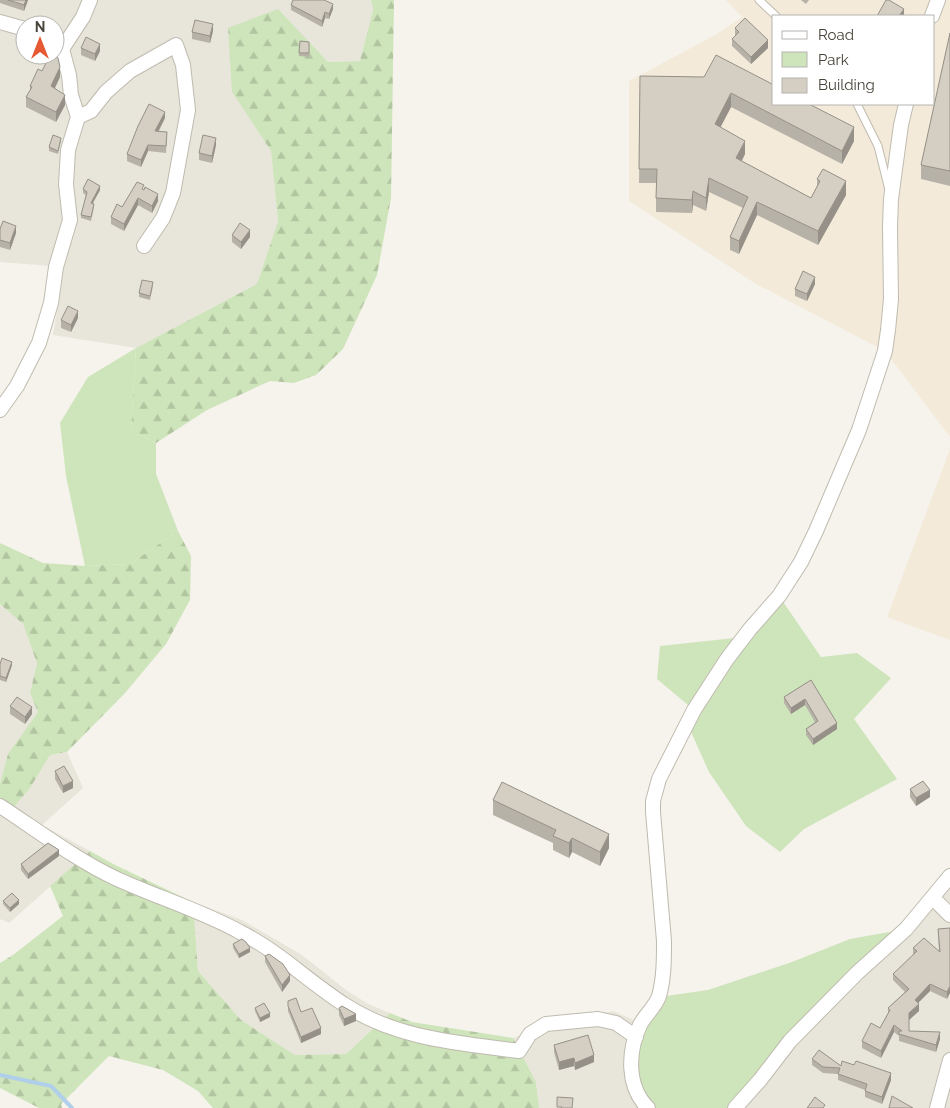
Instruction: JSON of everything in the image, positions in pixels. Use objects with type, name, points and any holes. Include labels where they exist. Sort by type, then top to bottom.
[{"type":"street","points":[[65,40],[83,18],[90,0]]},
{"type":"street","points":[[932,15],[938,0]]},
{"type":"street","points":[[0,22],[15,27]]},
{"type":"street","points":[[78,117],[91,111],[106,92],[130,71],[176,45],[184,66],[188,110],[173,193],[163,218],[144,246]]},
{"type":"street","points":[[0,410],[17,386],[39,343],[51,303],[56,266],[70,220],[66,184],[68,150],[78,117],[71,96],[69,74],[65,63]]},
{"type":"street","points":[[648,1108],[635,1090],[631,1063],[636,1036],[641,1023],[659,997],[663,961],[664,942],[653,812],[654,791],[694,710],[750,628],[779,596],[801,562],[859,430],[885,350],[888,330],[891,299],[891,199],[906,105]]},
{"type":"street","points":[[0,806],[115,878],[195,910],[242,932],[346,1006],[391,1028],[412,1035],[438,1040],[519,1051],[530,1034],[546,1024],[598,1019],[616,1023],[636,1036]]},
{"type":"street","points":[[735,1108],[796,1034],[857,973],[906,929],[950,876]]},
{"type":"street","points":[[933,898],[950,915]]},
{"type":"street","points":[[937,1108],[950,1060]]},
{"type":"lane","points":[[759,0],[775,15]]},
{"type":"lane","points":[[858,105],[878,146],[891,199]]},
{"type":"shaded area","points":[[0,0],[371,0],[373,10],[360,61],[328,62],[278,10],[232,92],[271,151],[278,221],[257,284],[136,348],[53,335],[64,267],[0,262]]},
{"type":"shaded area","points":[[726,0],[950,0],[950,437],[885,351],[756,284],[629,201],[629,81],[717,34],[742,17]]},
{"type":"shaded area","points":[[950,449],[950,640],[887,617]]},
{"type":"shaded area","points":[[0,604],[23,624],[37,663],[30,693],[38,712],[8,754],[0,784]]},
{"type":"shaded area","points":[[67,752],[83,788],[42,825],[90,851],[9,923],[0,919],[0,802],[30,788],[50,755]]},
{"type":"shaded area","points":[[950,876],[950,1108],[735,1108]]},
{"type":"shaded area","points":[[193,902],[242,920],[302,955],[346,990],[368,1004],[390,1013],[346,1054],[295,1055],[241,1020],[198,971]]},
{"type":"shaded area","points":[[613,1011],[641,1023],[648,1108],[539,1108],[536,1082],[513,1038]]},
{"type":"green space","points":[[371,0],[394,0],[391,198],[377,275],[343,349],[316,375],[294,383],[270,381],[207,410],[156,443],[131,431],[136,348],[257,284],[278,221],[271,151],[232,92],[228,28],[278,9],[328,62],[360,61],[373,10]]},
{"type":"green space","points":[[136,348],[131,431],[156,443],[156,474],[178,531],[130,564],[85,566],[66,476],[60,423],[88,377]]},
{"type":"green space","points":[[178,531],[191,556],[190,600],[166,644],[125,693],[67,752],[50,755],[30,788],[12,809],[0,802],[0,784],[8,754],[38,712],[30,693],[37,663],[23,624],[0,604],[0,543],[43,563],[85,566],[130,564]]},
{"type":"green space","points":[[779,596],[821,657],[857,653],[891,678],[854,719],[897,779],[804,829],[780,852],[746,826],[709,772],[687,723],[694,710],[657,679],[660,646],[744,637]]},
{"type":"green space","points":[[90,851],[193,902],[198,971],[241,1020],[295,1055],[346,1054],[390,1013],[412,1022],[513,1038],[536,1082],[539,1108],[213,1108],[198,1091],[163,1070],[109,1056],[61,1104],[62,1108],[39,1108],[0,1088],[0,963],[63,916],[50,886]]},
{"type":"green space","points":[[906,929],[857,973],[735,1108],[648,1108],[631,1063],[659,997],[708,990],[792,962],[850,939]]},
{"type":"building","points":[[8,0],[26,0],[24,5]]},
{"type":"building","points":[[293,0],[324,0],[333,4],[329,14],[325,12],[322,21],[291,5]]},
{"type":"building","points":[[886,0],[904,9],[900,15],[878,15]]},
{"type":"building","points":[[745,18],[768,40],[751,57],[732,39],[739,32],[735,28]]},
{"type":"building","points":[[195,20],[213,24],[210,36],[192,32]]},
{"type":"building","points":[[950,33],[950,171],[921,165]]},
{"type":"building","points":[[86,37],[100,44],[95,54],[81,48]]},
{"type":"building","points":[[300,41],[309,42],[309,53],[299,53]]},
{"type":"building","points":[[716,55],[772,84],[772,105],[811,105],[854,127],[842,151],[731,93],[715,124],[745,141],[736,158],[811,198],[820,181],[817,179],[823,169],[846,181],[818,231],[757,202],[739,241],[730,237],[748,197],[709,178],[706,198],[693,191],[692,200],[656,198],[657,169],[639,169],[640,76],[704,77]]},
{"type":"building","points":[[45,65],[60,65],[51,86],[65,95],[56,112],[26,97],[32,87],[30,86],[38,69],[42,71]]},
{"type":"building","points":[[149,104],[165,112],[155,131],[167,132],[166,146],[148,145],[141,160],[127,154]]},
{"type":"building","points":[[53,135],[61,138],[58,151],[49,147]]},
{"type":"building","points":[[203,135],[216,138],[212,156],[199,153]]},
{"type":"building","points":[[88,179],[100,186],[91,203],[94,204],[91,217],[81,215],[87,192],[83,189]]},
{"type":"building","points":[[137,182],[144,185],[142,189],[144,190],[145,187],[158,194],[152,206],[138,198],[124,224],[111,217],[117,204],[122,207]]},
{"type":"building","points":[[3,221],[16,226],[10,243],[0,240],[0,229]]},
{"type":"building","points":[[240,223],[250,230],[241,242],[232,235]]},
{"type":"building","points":[[803,271],[815,277],[807,294],[795,289]]},
{"type":"building","points":[[142,280],[153,282],[150,296],[139,293]]},
{"type":"building","points":[[68,306],[78,311],[71,325],[61,320]]},
{"type":"building","points":[[2,658],[12,662],[6,678],[0,676]]},
{"type":"building","points":[[811,680],[837,723],[813,739],[806,729],[818,721],[805,699],[791,708],[784,697]]},
{"type":"building","points":[[17,697],[32,707],[25,717],[10,706]]},
{"type":"building","points":[[64,766],[73,781],[63,786],[55,771]]},
{"type":"building","points":[[923,781],[930,790],[916,798],[910,789]]},
{"type":"building","points":[[502,782],[609,834],[600,852],[572,838],[569,843],[553,836],[556,830],[493,800]]},
{"type":"building","points":[[48,843],[59,850],[28,874],[21,864]]},
{"type":"building","points":[[12,893],[19,900],[10,908],[3,901]]},
{"type":"building","points":[[950,928],[950,986],[947,992],[930,984],[915,1000],[919,1004],[909,1013],[909,1031],[940,1032],[936,1045],[899,1034],[899,1031],[902,1031],[894,1025],[881,1051],[862,1041],[871,1023],[880,1028],[890,1010],[888,1008],[909,989],[893,974],[917,951],[913,948],[924,938],[940,952],[938,929]]},
{"type":"building","points":[[242,939],[250,948],[239,954],[233,944]]},
{"type":"building","points":[[269,954],[283,964],[290,975],[282,985],[265,956]]},
{"type":"building","points":[[296,998],[301,1012],[312,1008],[321,1028],[301,1037],[288,1006],[288,1001]]},
{"type":"building","points":[[264,1003],[270,1013],[260,1018],[255,1008]]},
{"type":"building","points":[[342,1006],[356,1014],[344,1019],[339,1008]]},
{"type":"building","points":[[588,1035],[594,1055],[575,1063],[574,1058],[559,1062],[554,1045]]},
{"type":"building","points":[[819,1050],[841,1066],[842,1061],[854,1065],[856,1061],[891,1073],[882,1097],[865,1091],[867,1084],[838,1074],[840,1068],[823,1067],[812,1059]]},
{"type":"building","points":[[892,1096],[913,1108],[889,1108]]},
{"type":"building","points":[[557,1097],[573,1098],[572,1108],[557,1107]]},
{"type":"building","points":[[815,1097],[825,1105],[823,1108],[807,1108]]},
{"type":"waterway","points":[[0,1075],[51,1086],[72,1108]]}]
